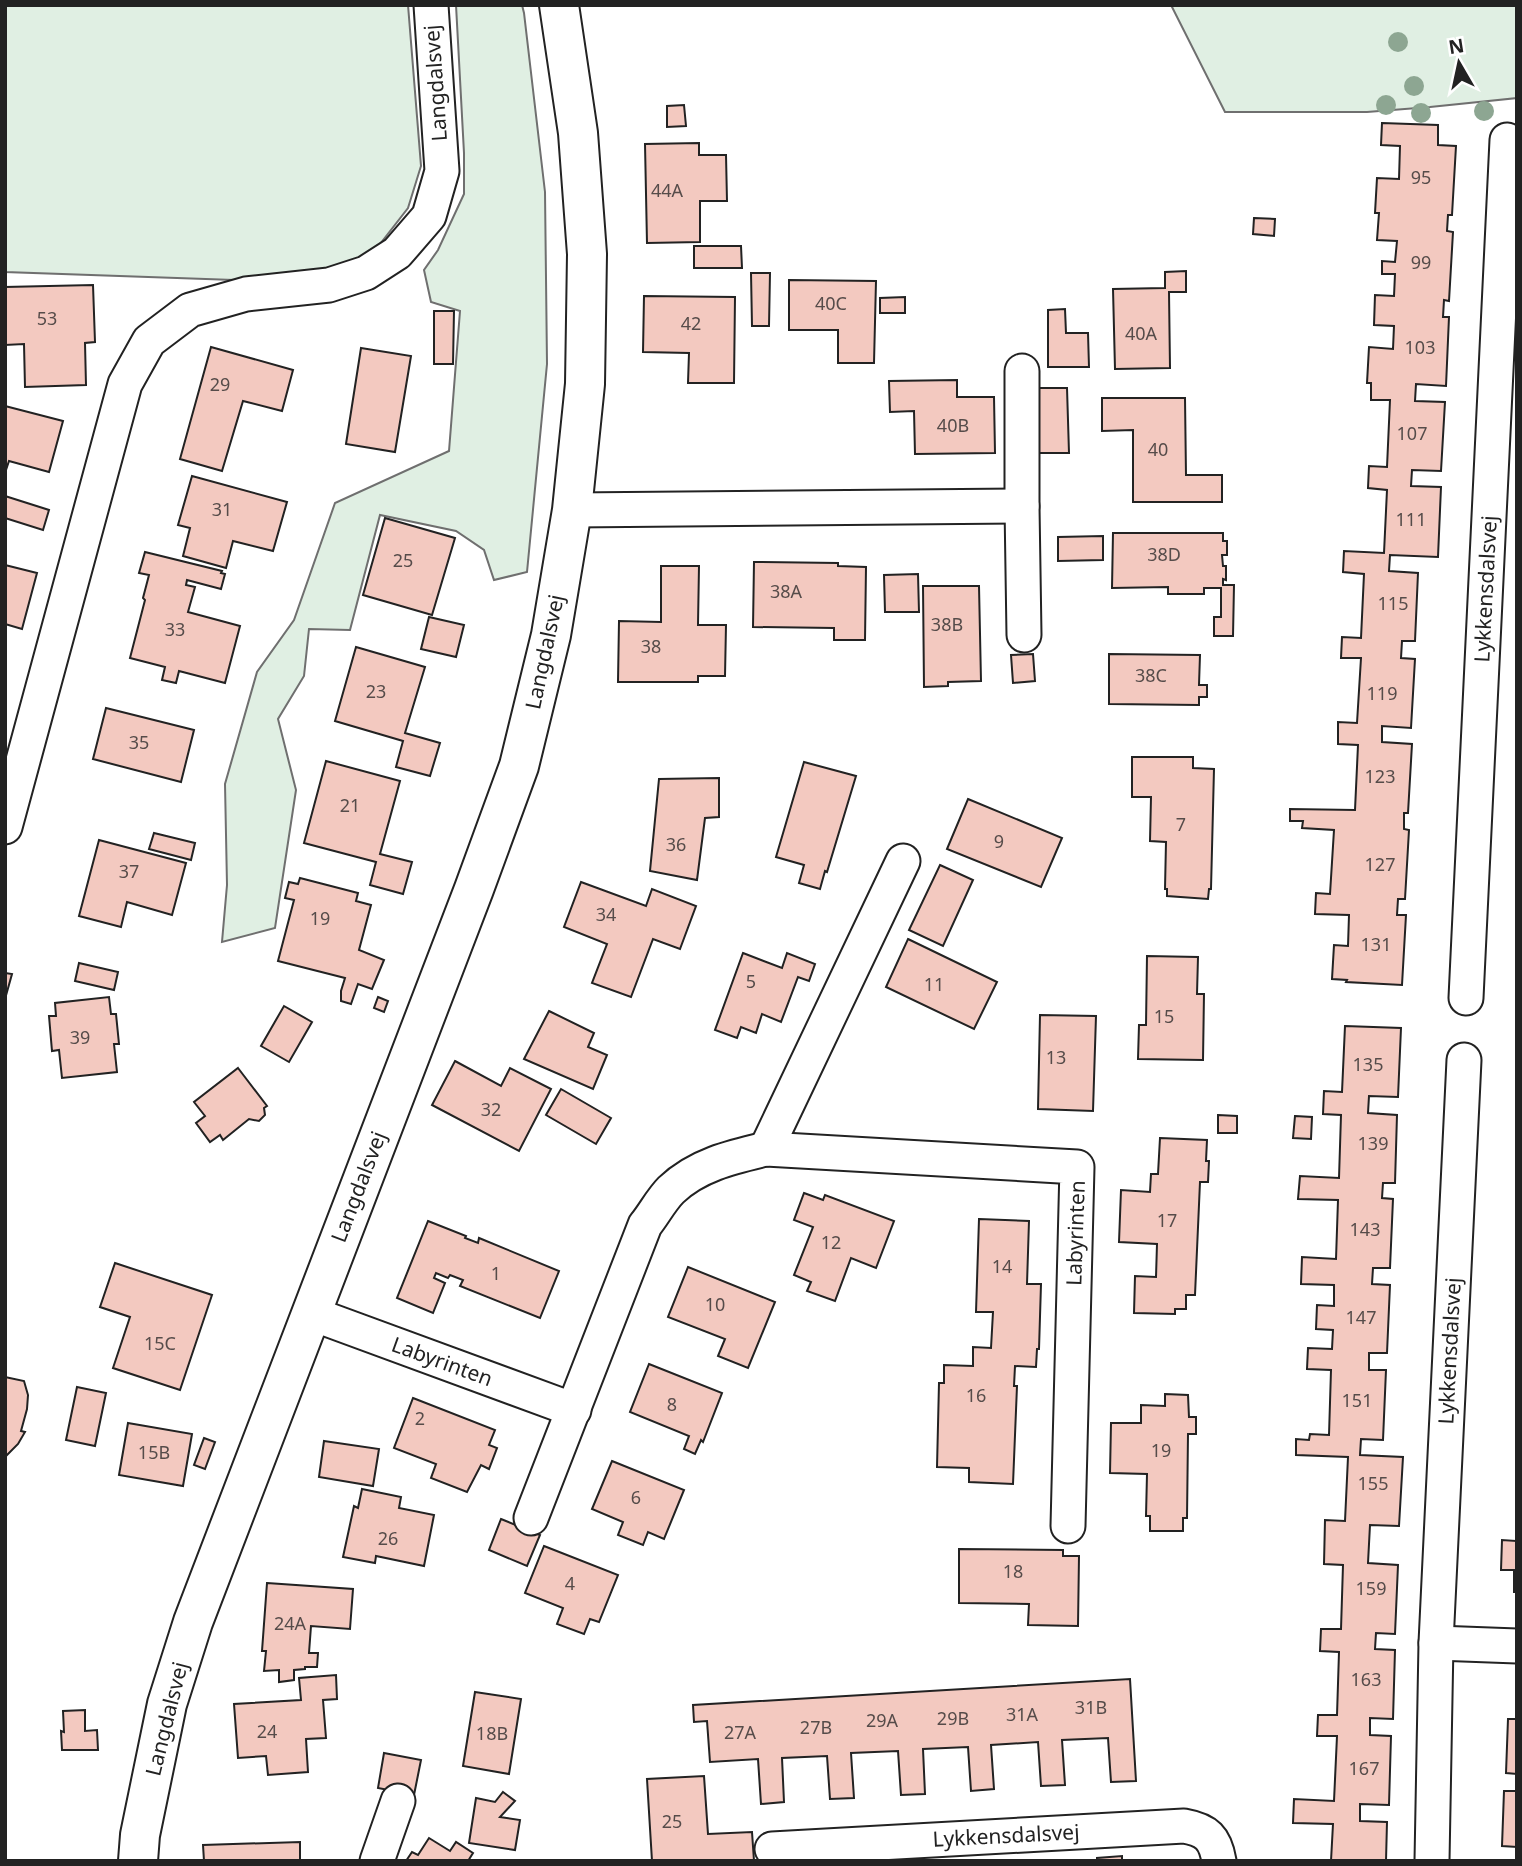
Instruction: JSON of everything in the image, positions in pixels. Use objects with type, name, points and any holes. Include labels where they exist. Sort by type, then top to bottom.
[{"type":"street","name":"Langdalsvej","points":[[5,827],[125,384],[149,341],[190,310],[246,294],[329,285],[366,273],[397,253],[429,216],[442,171],[431,5]]},
{"type":"street","name":"Langdalsvej","points":[[138,1861],[140,1835],[167,1704],[193,1622],[519,766],[551,635],[572,510],[584,384],[587,254],[578,133],[559,5]]},
{"type":"street","name":"Lykkensdalsvej","points":[[1466,998],[1511,181],[1507,140]]},
{"type":"street","points":[[1022,371],[1024,635]]},
{"type":"street","points":[[572,510],[1022,506]]},
{"type":"street","points":[[766,1149],[903,861]]},
{"type":"street","name":"Lykkensdalsvej","points":[[1433,1861],[1436,1643],[1464,1060]]},
{"type":"street","name":"Labyrinten","points":[[531,1518],[645,1225],[671,1190],[699,1169],[728,1158],[766,1149],[1077,1167],[1068,1526]]},
{"type":"street","name":"Labyrinten","points":[[310,1313],[574,1410]]},
{"type":"street","points":[[1436,1643],[1517,1646]]},
{"type":"street","points":[[377,1861],[398,1801]]},
{"type":"street","name":"Lykkensdalsvej","points":[[772,1849],[1184,1826],[1197,1828],[1209,1835],[1219,1861]]},
{"type":"green space","points":[[5,5],[408,5],[421,166],[408,208],[373,253],[339,269],[264,281],[5,272]]},
{"type":"green space","points":[[456,5],[522,5],[524,13],[545,192],[547,364],[527,572],[494,580],[484,550],[456,531],[380,515],[350,630],[309,629],[304,676],[278,719],[296,790],[275,928],[222,942],[227,885],[225,784],[257,672],[294,620],[335,503],[449,451],[460,311],[431,302],[424,270],[438,250],[464,194]]},
{"type":"green space","points":[[1171,5],[1517,5],[1517,98],[1367,112],[1225,112]]},
{"type":"building","points":[[684,105],[686,126],[667,127],[667,106]]},
{"type":"building","points":[[1382,123],[1438,125],[1438,145],[1456,146],[1452,215],[1448,215],[1447,231],[1453,232],[1449,301],[1444,300],[1443,317],[1449,317],[1446,386],[1416,384],[1415,401],[1445,402],[1441,471],[1412,470],[1411,486],[1441,487],[1438,557],[1390,555],[1389,571],[1418,573],[1415,641],[1402,641],[1401,658],[1415,659],[1411,728],[1382,726],[1382,742],[1412,744],[1408,813],[1404,813],[1404,829],[1409,830],[1405,899],[1398,899],[1397,915],[1406,915],[1402,985],[1332,979],[1334,945],[1348,946],[1349,915],[1315,914],[1316,893],[1330,894],[1334,830],[1302,828],[1303,821],[1290,821],[1290,809],[1355,810],[1358,745],[1338,744],[1338,722],[1357,723],[1361,658],[1341,658],[1342,637],[1361,638],[1364,574],[1343,572],[1344,551],[1384,553],[1387,490],[1368,488],[1369,466],[1387,467],[1390,400],[1371,400],[1371,383],[1367,383],[1369,347],[1393,349],[1394,326],[1374,325],[1375,295],[1394,296],[1395,274],[1382,274],[1382,261],[1395,262],[1397,241],[1377,240],[1379,213],[1375,213],[1377,178],[1399,179],[1400,146],[1381,145]]},
{"type":"building","points":[[699,143],[699,155],[726,155],[727,201],[700,201],[700,242],[647,243],[645,144]]},
{"type":"building","points":[[1254,218],[1275,219],[1274,236],[1253,234]]},
{"type":"building","points":[[694,246],[741,246],[742,268],[694,268]]},
{"type":"building","points":[[1186,271],[1186,292],[1169,292],[1170,368],[1115,369],[1113,289],[1165,288],[1165,272]]},
{"type":"building","points":[[751,273],[770,273],[769,326],[752,326]]},
{"type":"building","points":[[789,280],[876,281],[874,363],[838,363],[838,330],[789,330]]},
{"type":"building","points":[[93,285],[95,342],[85,343],[86,385],[25,387],[24,344],[5,345],[5,287]]},
{"type":"building","points":[[644,296],[735,297],[734,383],[688,383],[689,353],[643,352]]},
{"type":"building","points":[[905,297],[905,313],[880,313],[880,298]]},
{"type":"building","points":[[1065,309],[1066,333],[1088,333],[1089,367],[1048,367],[1048,310]]},
{"type":"building","points":[[434,311],[454,311],[453,364],[434,364]]},
{"type":"building","points":[[211,347],[293,370],[282,411],[243,401],[222,471],[180,459]]},
{"type":"building","points":[[361,348],[411,356],[395,452],[346,444]]},
{"type":"building","points":[[957,380],[957,397],[994,397],[995,453],[915,454],[914,411],[890,412],[889,381]]},
{"type":"building","points":[[1032,388],[1067,388],[1069,453],[1033,453]]},
{"type":"building","points":[[1102,398],[1185,398],[1186,475],[1222,475],[1222,502],[1133,502],[1133,430],[1102,431]]},
{"type":"building","points":[[5,406],[63,421],[49,472],[9,461],[5,473]]},
{"type":"building","points":[[192,476],[287,502],[273,551],[233,541],[226,568],[183,556],[190,528],[178,525]]},
{"type":"building","points":[[5,496],[49,510],[43,530],[5,518]]},
{"type":"building","points":[[385,518],[455,538],[432,615],[363,595]]},
{"type":"building","points":[[1113,533],[1223,533],[1223,541],[1227,541],[1227,555],[1222,555],[1223,566],[1226,566],[1226,580],[1223,579],[1223,585],[1234,585],[1233,636],[1214,636],[1214,617],[1221,617],[1221,588],[1204,588],[1204,594],[1168,594],[1168,587],[1112,588]]},
{"type":"building","points":[[1103,536],[1103,560],[1058,561],[1058,537]]},
{"type":"building","points":[[145,552],[225,574],[221,589],[187,580],[186,585],[195,587],[188,612],[240,626],[225,683],[179,671],[176,683],[162,680],[165,667],[130,658],[149,575],[139,573]]},
{"type":"building","points":[[754,562],[838,563],[838,566],[866,567],[865,640],[834,640],[834,628],[753,627]]},
{"type":"building","points":[[5,565],[37,573],[22,629],[5,624]]},
{"type":"building","points":[[661,566],[699,566],[698,625],[726,625],[725,676],[698,676],[698,682],[618,682],[619,621],[661,622]]},
{"type":"building","points":[[918,574],[919,612],[885,612],[884,575]]},
{"type":"building","points":[[923,586],[979,586],[981,681],[948,682],[948,686],[924,687]]},
{"type":"building","points":[[429,617],[464,625],[456,657],[421,649]]},
{"type":"building","points":[[356,647],[425,667],[405,733],[440,743],[430,776],[396,767],[403,741],[335,721]]},
{"type":"building","points":[[1033,654],[1035,681],[1013,683],[1011,655]]},
{"type":"building","points":[[1109,654],[1200,655],[1199,685],[1207,685],[1207,697],[1199,697],[1199,705],[1109,704]]},
{"type":"building","points":[[106,708],[194,730],[181,782],[93,759]]},
{"type":"building","points":[[1132,757],[1193,757],[1193,768],[1214,769],[1211,889],[1208,899],[1167,896],[1166,842],[1150,841],[1151,797],[1132,797]]},
{"type":"building","points":[[326,761],[400,781],[380,854],[412,862],[403,894],[370,885],[376,862],[304,843]]},
{"type":"building","points":[[804,762],[856,776],[820,889],[799,883],[804,865],[776,857]]},
{"type":"building","points":[[719,778],[719,817],[705,818],[697,880],[650,871],[659,779]]},
{"type":"building","points":[[968,799],[1062,838],[1041,887],[947,849]]},
{"type":"building","points":[[154,833],[195,843],[191,860],[149,849]]},
{"type":"building","points":[[99,840],[186,863],[172,915],[127,902],[121,927],[79,916]]},
{"type":"building","points":[[940,865],[973,880],[943,946],[909,930]]},
{"type":"building","points":[[300,878],[358,893],[356,901],[371,905],[359,950],[384,960],[372,989],[358,984],[351,1004],[341,1001],[345,978],[278,961],[294,900],[285,898],[289,882],[298,884]]},
{"type":"building","points":[[581,882],[646,906],[652,889],[696,906],[680,949],[653,939],[631,997],[592,983],[607,944],[564,927]]},
{"type":"building","points":[[908,939],[997,982],[974,1029],[886,987]]},
{"type":"building","points":[[743,953],[782,968],[787,953],[815,964],[809,981],[798,977],[781,1022],[762,1014],[756,1033],[741,1027],[737,1038],[715,1030]]},
{"type":"building","points":[[1147,956],[1198,957],[1197,994],[1204,994],[1203,1060],[1138,1059],[1139,1025],[1146,1025]]},
{"type":"building","points":[[79,963],[118,972],[114,990],[75,981]]},
{"type":"building","points":[[5,973],[12,974],[5,999]]},
{"type":"building","points":[[109,997],[111,1014],[116,1014],[119,1044],[114,1044],[117,1072],[62,1078],[59,1050],[52,1051],[49,1016],[56,1016],[55,1003]]},
{"type":"building","points":[[378,997],[388,1001],[384,1012],[374,1008]]},
{"type":"building","points":[[284,1006],[312,1022],[289,1062],[261,1046]]},
{"type":"building","points":[[549,1011],[594,1033],[588,1047],[607,1055],[593,1089],[524,1059]]},
{"type":"building","points":[[1040,1015],[1096,1016],[1093,1111],[1038,1109]]},
{"type":"building","points":[[1345,1026],[1401,1028],[1398,1097],[1369,1096],[1368,1113],[1397,1115],[1395,1183],[1383,1183],[1382,1198],[1393,1199],[1390,1268],[1373,1268],[1372,1284],[1390,1285],[1387,1353],[1369,1353],[1369,1370],[1386,1370],[1383,1440],[1361,1439],[1360,1455],[1403,1457],[1399,1526],[1370,1525],[1368,1563],[1398,1565],[1395,1634],[1376,1633],[1375,1649],[1395,1650],[1393,1719],[1370,1718],[1370,1735],[1391,1736],[1389,1805],[1360,1804],[1360,1821],[1387,1822],[1386,1861],[1331,1861],[1333,1824],[1293,1823],[1294,1799],[1334,1801],[1337,1736],[1317,1736],[1318,1715],[1337,1715],[1339,1652],[1320,1651],[1321,1629],[1341,1629],[1343,1565],[1324,1564],[1325,1520],[1345,1521],[1348,1457],[1296,1455],[1296,1439],[1309,1440],[1310,1434],[1329,1435],[1331,1370],[1307,1369],[1308,1348],[1332,1349],[1333,1330],[1316,1329],[1317,1305],[1334,1306],[1334,1285],[1301,1284],[1302,1257],[1336,1259],[1338,1200],[1298,1199],[1300,1176],[1339,1178],[1341,1115],[1323,1114],[1324,1091],[1342,1092]]},
{"type":"building","points":[[455,1061],[501,1086],[510,1068],[551,1089],[519,1151],[432,1105]]},
{"type":"building","points":[[238,1068],[267,1106],[264,1108],[265,1115],[259,1121],[249,1119],[223,1140],[220,1135],[210,1142],[196,1123],[205,1116],[194,1102]]},
{"type":"building","points":[[561,1089],[611,1118],[596,1144],[546,1115]]},
{"type":"building","points":[[1218,1115],[1237,1116],[1237,1133],[1218,1133]]},
{"type":"building","points":[[1295,1116],[1312,1117],[1311,1139],[1293,1138]]},
{"type":"building","points":[[1160,1138],[1207,1140],[1208,1182],[1200,1182],[1195,1295],[1186,1295],[1186,1309],[1175,1309],[1175,1314],[1134,1313],[1135,1276],[1156,1277],[1157,1244],[1119,1242],[1121,1190],[1150,1192],[1151,1174],[1158,1174]]},
{"type":"building","points":[[804,1193],[823,1200],[825,1195],[894,1221],[876,1268],[851,1258],[835,1301],[807,1291],[811,1282],[794,1275],[813,1227],[794,1220]]},
{"type":"building","points":[[979,1219],[1029,1221],[1027,1284],[1041,1284],[1036,1367],[1015,1366],[1014,1386],[1017,1386],[1013,1484],[969,1482],[969,1468],[937,1467],[939,1383],[944,1383],[944,1365],[973,1366],[973,1347],[991,1348],[993,1312],[976,1312]]},
{"type":"building","points":[[428,1221],[478,1243],[479,1238],[559,1271],[540,1318],[460,1286],[463,1280],[436,1273],[434,1278],[445,1283],[433,1313],[397,1298]]},
{"type":"building","points":[[115,1263],[212,1295],[180,1390],[113,1368],[130,1317],[100,1307]]},
{"type":"building","points":[[688,1267],[775,1302],[748,1368],[718,1356],[725,1339],[668,1317]]},
{"type":"building","points":[[649,1364],[722,1393],[703,1442],[701,1440],[695,1454],[684,1449],[689,1436],[630,1412]]},
{"type":"building","points":[[5,1377],[24,1381],[28,1395],[21,1431],[25,1432],[5,1457]]},
{"type":"building","points":[[77,1387],[106,1393],[95,1446],[66,1440]]},
{"type":"building","points":[[1165,1394],[1188,1395],[1189,1417],[1196,1417],[1196,1434],[1188,1434],[1187,1518],[1183,1518],[1183,1531],[1150,1531],[1150,1516],[1146,1516],[1147,1474],[1110,1473],[1111,1423],[1141,1423],[1141,1405],[1165,1406]]},
{"type":"building","points":[[413,1398],[495,1430],[489,1445],[497,1448],[489,1469],[481,1465],[467,1492],[431,1478],[436,1464],[394,1448]]},
{"type":"building","points":[[128,1423],[192,1434],[183,1486],[119,1475]]},
{"type":"building","points":[[204,1438],[215,1442],[205,1469],[194,1465]]},
{"type":"building","points":[[324,1441],[379,1449],[373,1486],[319,1477]]},
{"type":"building","points":[[612,1461],[684,1490],[664,1539],[648,1532],[643,1545],[618,1535],[623,1522],[592,1509]]},
{"type":"building","points":[[362,1489],[401,1497],[399,1508],[434,1515],[424,1566],[376,1556],[375,1563],[343,1557],[354,1506],[358,1508]]},
{"type":"building","points":[[501,1519],[540,1535],[527,1566],[489,1550]]},
{"type":"building","points":[[1516,1538],[1517,1592],[1514,1592],[1514,1570],[1501,1570],[1502,1540],[1516,1541]]},
{"type":"building","points":[[544,1546],[618,1575],[599,1622],[590,1619],[584,1634],[557,1624],[563,1608],[525,1593]]},
{"type":"building","points":[[959,1549],[1063,1550],[1063,1556],[1079,1556],[1078,1626],[1028,1625],[1029,1604],[959,1603]]},
{"type":"building","points":[[267,1583],[353,1589],[350,1629],[311,1626],[309,1653],[318,1653],[317,1667],[294,1670],[294,1680],[279,1682],[279,1670],[264,1671],[266,1651],[262,1651]]},
{"type":"building","points":[[336,1675],[337,1699],[323,1700],[326,1738],[306,1739],[308,1772],[268,1775],[266,1756],[238,1758],[234,1704],[301,1700],[299,1678]]},
{"type":"building","points":[[1130,1679],[1136,1781],[1111,1782],[1108,1738],[1062,1740],[1065,1785],[1041,1786],[1038,1742],[991,1745],[994,1789],[971,1791],[968,1747],[923,1749],[925,1794],[901,1795],[898,1751],[851,1753],[854,1798],[830,1799],[827,1756],[782,1758],[784,1802],[761,1804],[758,1759],[710,1762],[707,1721],[694,1722],[693,1705]]},
{"type":"building","points":[[475,1692],[521,1699],[509,1774],[463,1766]]},
{"type":"building","points":[[85,1710],[85,1731],[97,1730],[98,1750],[62,1750],[63,1711]]},
{"type":"building","points":[[1508,1719],[1517,1719],[1517,1774],[1506,1773]]},
{"type":"building","points":[[384,1753],[421,1760],[414,1795],[378,1788]]},
{"type":"building","points":[[704,1776],[708,1834],[752,1832],[754,1861],[652,1861],[647,1779]]},
{"type":"building","points":[[1504,1791],[1517,1791],[1517,1847],[1502,1846]]},
{"type":"building","points":[[503,1792],[515,1801],[500,1817],[520,1820],[515,1850],[469,1843],[476,1798],[495,1802]]},
{"type":"building","points":[[429,1838],[450,1851],[456,1842],[473,1853],[468,1861],[406,1861],[412,1852],[418,1855]]},
{"type":"building","points":[[300,1842],[300,1861],[204,1861],[203,1845]]},
{"type":"building","points":[[1122,1856],[1122,1861],[1097,1861],[1097,1858]]}]
